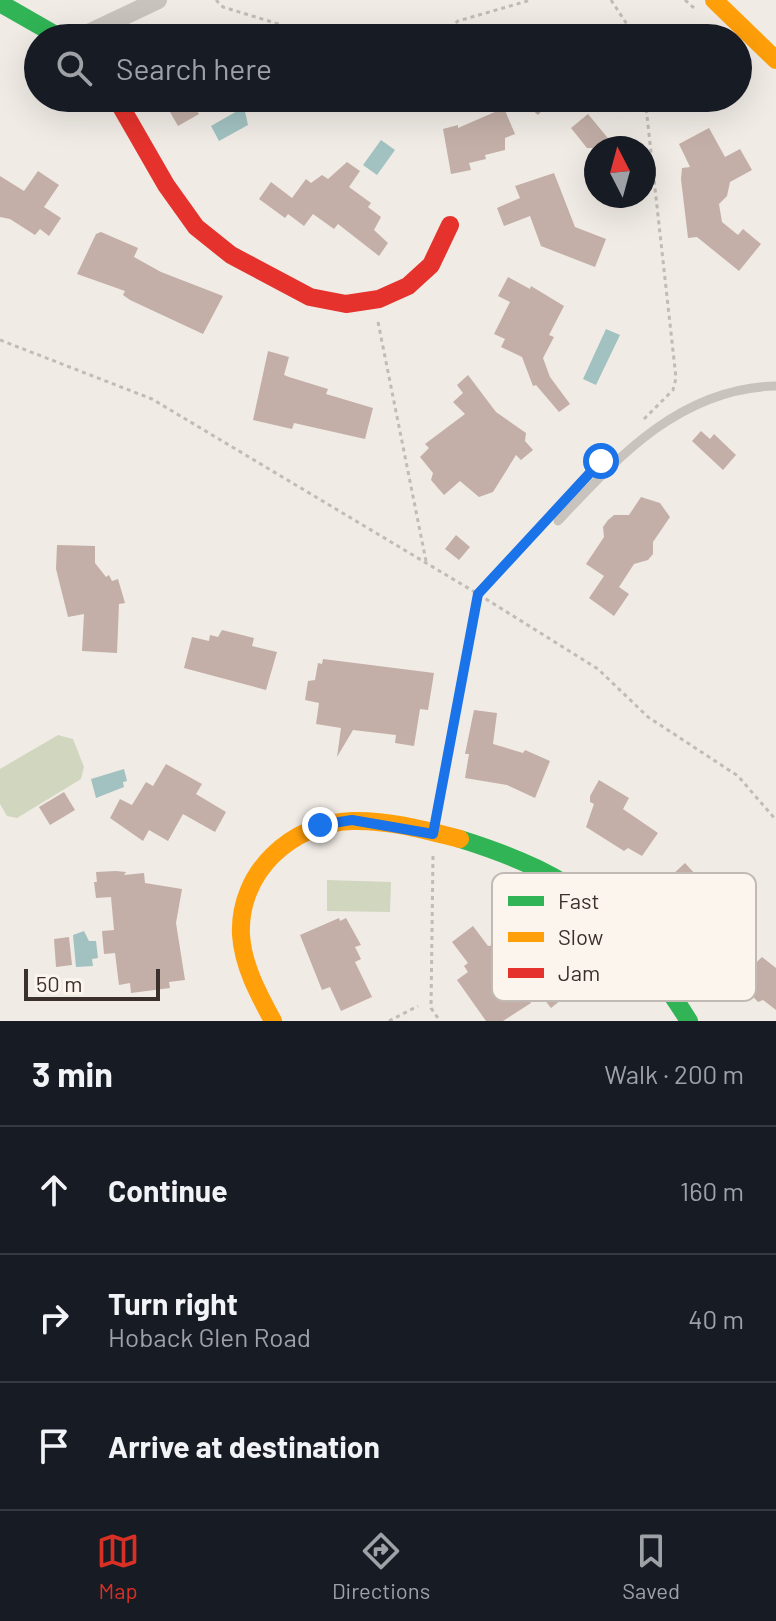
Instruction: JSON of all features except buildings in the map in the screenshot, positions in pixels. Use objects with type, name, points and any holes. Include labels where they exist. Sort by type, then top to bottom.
[{"type":"street","points":[[107,24],[158,0]]},
{"type":"street","points":[[714,0],[739,24]]},
{"type":"street","points":[[0,3],[37,24]]},
{"type":"street","points":[[752,37],[776,60]]},
{"type":"street","points":[[124,112],[166,185],[196,227],[231,255],[310,297],[346,304],[379,299],[408,286],[431,265],[450,225]]},
{"type":"street","points":[[273,1021],[249,976],[241,934],[247,892],[267,859],[289,840],[320,825],[352,820],[433,834],[519,856],[551,873]]},
{"type":"street","points":[[675,1001],[689,1021]]},
{"type":"lane","points":[[554,519],[615,461],[670,419],[711,396],[741,386],[776,386]]},
{"type":"path","points":[[216,0],[223,7],[278,24]]},
{"type":"path","points":[[454,24],[531,0]]},
{"type":"path","points":[[611,0],[627,24]]},
{"type":"path","points":[[642,421],[673,390],[676,378],[647,112]]},
{"type":"path","points":[[376,311],[426,561]]},
{"type":"path","points":[[0,340],[152,399],[426,561],[598,669],[648,717],[738,776],[776,820]]},
{"type":"path","points":[[440,1021],[431,1008],[433,834],[478,594],[554,519]]},
{"type":"path","points":[[389,1021],[418,1006]]},
{"type":"green space","points":[[58,735],[73,739],[84,767],[81,779],[17,818],[7,816],[0,804],[0,769]]},
{"type":"green space","points":[[327,880],[391,882],[390,912],[327,911]]},
{"type":"water","points":[[235,112],[245,112],[248,125],[219,141],[211,126]]},
{"type":"water","points":[[381,140],[395,150],[377,175],[363,165]]},
{"type":"water","points":[[606,329],[620,335],[596,385],[583,379]]},
{"type":"water","points":[[124,769],[127,781],[123,782],[124,787],[96,798],[91,779]]},
{"type":"water","points":[[84,931],[89,941],[96,941],[98,958],[92,959],[93,966],[76,967],[73,935]]},
{"type":"traffic: fast","points":[[0,3],[37,24]]},
{"type":"traffic: fast","points":[[460,839],[502,853],[544,873]]},
{"type":"traffic: fast","points":[[676,1001],[689,1021]]},
{"type":"traffic: slow","points":[[714,0],[739,24]]},
{"type":"traffic: slow","points":[[752,37],[776,60]]},
{"type":"traffic: slow","points":[[273,1021],[248,969],[241,935],[242,912],[248,891],[272,856],[308,831],[352,821],[393,824],[460,839]]},
{"type":"traffic: jam","points":[[124,112],[166,185],[196,227],[231,255],[310,297],[346,304],[379,299],[408,286],[431,265],[450,225]]},
{"type":"route","points":[[320,825],[352,820],[433,834],[478,594],[601,461]]}]
